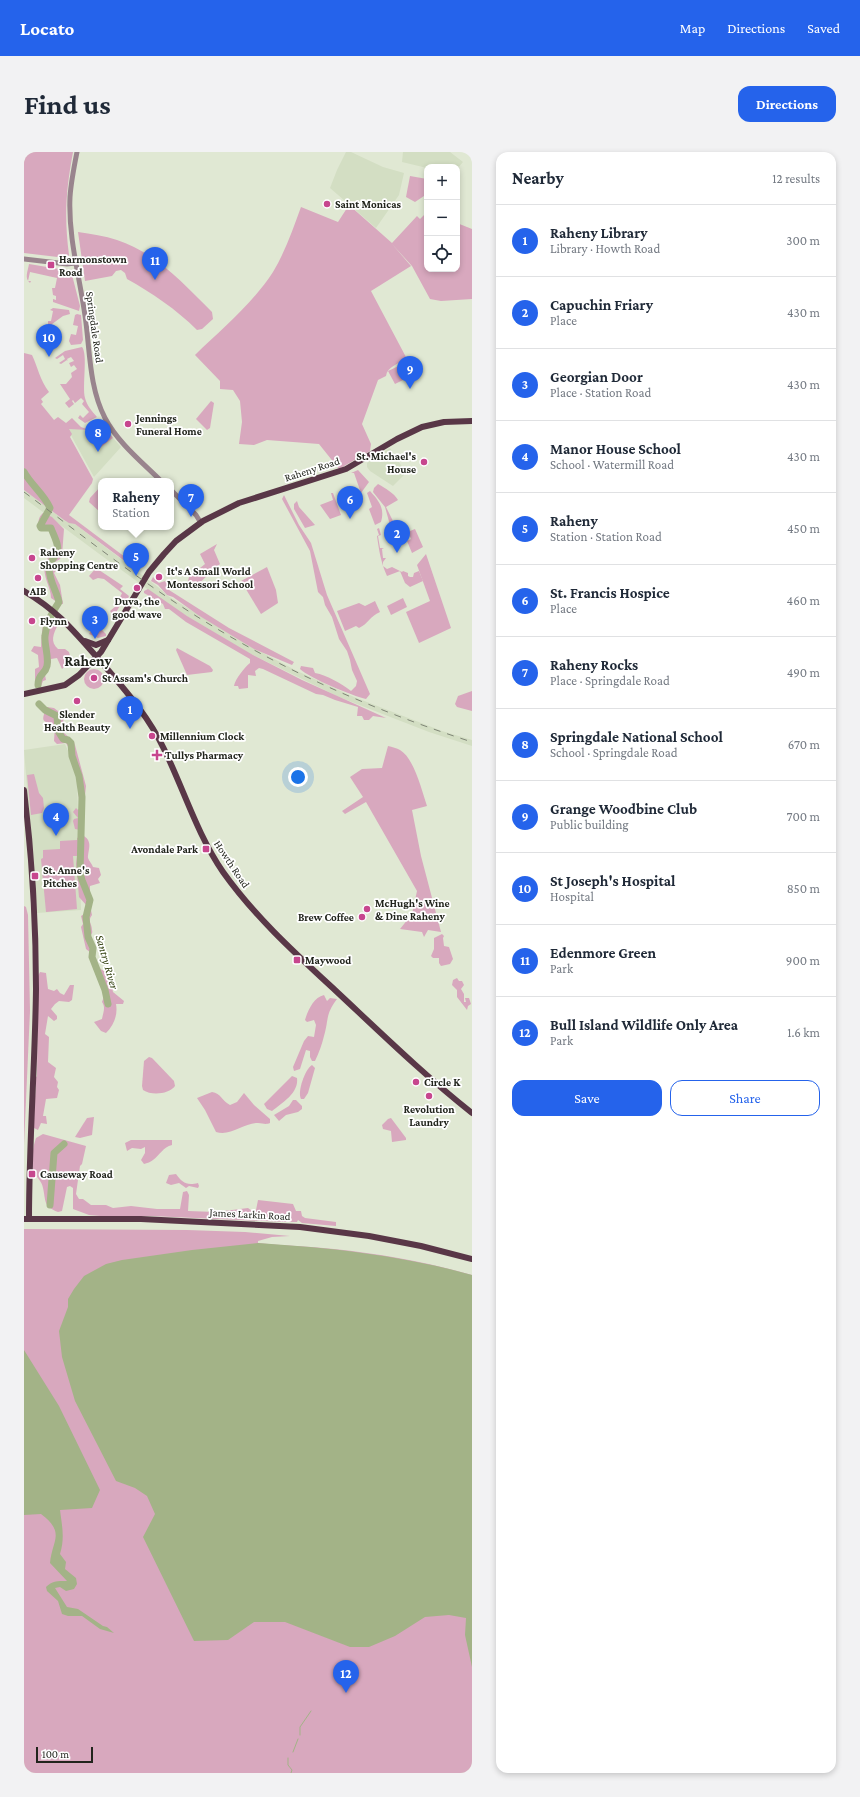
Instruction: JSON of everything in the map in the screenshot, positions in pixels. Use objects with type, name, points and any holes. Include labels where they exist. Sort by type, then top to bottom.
[{"type":"main road","name":"Raheny Road","points":[[24,694],[69,683],[97,657],[146,577],[170,547],[201,522],[239,503],[346,469],[397,439],[422,427],[444,422],[472,421]]},
{"type":"main road","name":"Howth Road","points":[[24,591],[54,610],[80,637],[141,709],[165,751],[208,848],[223,872],[251,907],[282,941],[406,1058],[472,1113]]},
{"type":"main road","points":[[80,637],[89,644],[96,645],[103,643],[110,638]]},
{"type":"main road","points":[[24,790],[31,861],[36,966],[26,1219]]},
{"type":"main road","name":"James Larkin Road","points":[[26,1219],[141,1219],[300,1227],[369,1236],[421,1246],[472,1259]]},
{"type":"street","name":"Springdale Road","points":[[77,152],[70,197],[71,227],[75,263],[86,322],[92,374],[99,404],[113,431],[158,478]]},
{"type":"street","points":[[24,258],[67,264],[75,263]]},
{"type":"street","points":[[174,493],[201,522]]},
{"type":"shaded area","points":[[24,152],[73,152],[66,203],[69,255],[66,258],[24,253]]},
{"type":"shaded area","points":[[346,152],[351,152],[383,167],[404,173],[399,195],[376,228],[330,188]]},
{"type":"shaded area","points":[[403,152],[450,152],[463,162],[460,166],[460,164],[424,164],[424,167],[402,162]]},
{"type":"shaded area","points":[[410,176],[424,178],[424,196],[415,202],[406,197]]},
{"type":"shaded area","points":[[349,205],[392,243],[417,216],[420,219],[424,215],[424,272],[460,272],[460,224],[472,229],[472,299],[441,301],[430,299],[412,266],[392,244],[411,266],[371,291],[407,359],[391,368],[386,376],[378,380],[362,424],[371,444],[370,451],[339,469],[319,444],[267,440],[254,445],[239,444],[242,422],[240,401],[233,390],[220,389],[220,381],[195,355],[237,315],[273,272],[301,207],[338,222]]},
{"type":"shaded area","points":[[78,232],[117,240],[157,261],[212,312],[213,319],[202,329],[197,330],[164,302],[127,279],[125,273],[121,270],[116,271],[112,276],[85,281]]},
{"type":"shaded area","points":[[29,264],[71,271],[80,306],[79,311],[53,302],[53,299],[56,300],[56,296],[53,295],[52,288],[55,288],[57,278],[30,272],[28,281],[27,274]]},
{"type":"shaded area","points":[[53,308],[69,310],[70,314],[63,316],[48,327],[48,321],[51,321],[53,311],[50,310]]},
{"type":"shaded area","points":[[75,315],[81,315],[83,340],[81,344],[71,345],[69,341],[71,334],[76,335],[78,326],[73,325]]},
{"type":"shaded area","points":[[82,347],[85,356],[85,398],[88,406],[97,417],[85,423],[78,418],[80,415],[83,418],[89,412],[82,404],[84,401],[81,398],[75,403],[73,400],[72,401],[74,404],[69,408],[65,403],[70,399],[60,384],[66,384],[72,377],[71,373],[77,369],[74,365],[71,367],[69,363],[74,361],[71,357],[67,359],[68,361],[67,360],[61,364],[59,363],[65,359],[63,355],[57,359],[55,358],[65,351]]},
{"type":"shaded area","points":[[24,353],[32,355],[41,378],[49,392],[41,399],[43,402],[41,404],[54,420],[58,417],[66,423],[72,418],[81,427],[89,430],[69,429],[72,434],[70,437],[93,479],[92,483],[69,515],[129,560],[126,562],[75,524],[64,520],[24,490]]},
{"type":"shaded area","points":[[407,362],[413,375],[395,384],[388,371]]},
{"type":"shaded area","points":[[211,401],[214,403],[210,428],[207,430],[196,419]]},
{"type":"shaded area","points":[[102,426],[106,428],[113,438],[101,447],[94,434],[98,432],[102,439],[106,437],[102,431]]},
{"type":"shaded area","points":[[67,428],[91,430],[101,447],[113,438],[121,447],[94,477]]},
{"type":"shaded area","points":[[390,448],[406,473],[393,486],[370,471],[367,467],[367,463]]},
{"type":"shaded area","points":[[358,470],[369,482],[361,493],[354,473],[351,473]]},
{"type":"shaded area","points":[[378,484],[392,493],[398,500],[386,507],[400,535],[415,529],[423,547],[412,553],[407,541],[411,539],[409,534],[400,536],[390,525],[385,507],[373,492],[374,488]]},
{"type":"shaded area","points":[[98,489],[98,510],[89,502],[90,498]]},
{"type":"shaded area","points":[[24,490],[65,521],[75,524],[168,596],[248,645],[297,671],[354,697],[442,731],[472,740],[472,746],[429,732],[339,697],[247,652],[175,609],[24,498]]},
{"type":"shaded area","points":[[370,491],[382,509],[381,522],[375,525],[369,509],[372,507],[367,493]]},
{"type":"shaded area","points":[[331,493],[333,493],[341,515],[330,519],[320,505],[333,500]]},
{"type":"shaded area","points":[[284,495],[299,525],[311,543],[327,595],[370,694],[366,699],[312,677],[300,669],[301,666],[313,668],[315,673],[334,680],[351,691],[356,686],[357,681],[352,670],[347,651],[339,639],[332,617],[325,605],[323,597],[318,592],[310,551],[282,499]]},
{"type":"shaded area","points":[[297,501],[299,507],[315,525],[305,528],[294,509],[294,504]]},
{"type":"shaded area","points":[[43,513],[52,517],[64,529],[62,555],[60,559],[55,562],[55,565],[58,568],[54,573],[60,585],[63,604],[60,604],[51,598],[45,573],[44,568],[47,559],[55,549],[57,543],[53,531],[50,528],[41,528],[40,526],[39,518]]},
{"type":"shaded area","points":[[379,528],[381,535],[378,536],[380,548],[384,548],[382,549],[383,558],[386,558],[383,562],[383,566],[377,536],[379,535],[377,529]]},
{"type":"shaded area","points":[[217,544],[214,550],[220,564],[195,587],[188,581],[189,577],[205,564],[200,554]]},
{"type":"shaded area","points":[[426,554],[451,628],[419,643],[406,612],[430,601],[417,565]]},
{"type":"shaded area","points":[[383,566],[387,569],[392,567],[400,571],[387,576]]},
{"type":"shaded area","points":[[267,567],[276,590],[278,603],[261,614],[241,581]]},
{"type":"shaded area","points":[[96,568],[123,586],[120,589],[129,596],[127,601],[122,602],[114,616],[110,611],[116,606],[122,593],[104,579],[98,578],[93,580],[89,576]]},
{"type":"shaded area","points":[[400,571],[408,573],[408,576],[413,577],[414,573],[419,571],[423,581],[410,587],[405,583]]},
{"type":"shaded area","points":[[153,577],[159,583],[165,581],[169,590],[229,628],[294,662],[292,665],[254,649],[198,615],[173,597],[167,595],[158,585],[151,581]]},
{"type":"shaded area","points":[[148,589],[187,616],[253,655],[302,680],[386,718],[373,716],[369,720],[364,720],[362,716],[357,716],[358,707],[316,694],[259,668],[255,671],[256,676],[248,675],[248,688],[239,689],[238,686],[234,686],[236,680],[240,673],[250,663],[250,659],[186,622],[169,609],[165,609],[163,604],[144,593],[144,591]]},
{"type":"shaded area","points":[[403,598],[407,607],[391,615],[387,606]]},
{"type":"shaded area","points":[[375,601],[380,612],[359,628],[356,626],[345,631],[337,611],[359,603],[365,606]]},
{"type":"shaded area","points":[[49,614],[55,619],[58,625],[54,635],[54,644],[58,649],[65,649],[69,652],[71,660],[62,669],[57,658],[51,659],[51,663],[49,664],[45,675],[46,680],[43,681],[41,686],[35,686],[35,669],[39,667],[38,655],[31,651],[34,646],[41,647],[43,625]]},
{"type":"shaded area","points":[[87,622],[100,628],[106,636],[98,638],[89,634],[91,631],[86,624]]},
{"type":"shaded area","points":[[177,648],[210,666],[213,670],[212,672],[187,675],[176,650]]},
{"type":"shaded area","points":[[94,669],[101,672],[104,679],[101,686],[94,689],[87,686],[84,679],[87,672]]},
{"type":"shaded area","points":[[472,691],[472,711],[457,707],[455,704],[458,696]]},
{"type":"shaded area","points":[[47,707],[54,708],[63,715],[64,733],[73,741],[75,745],[86,786],[83,814],[84,827],[80,830],[75,829],[73,821],[74,819],[78,818],[73,812],[76,808],[78,810],[80,807],[73,758],[66,743],[57,744],[54,741],[55,725],[45,721],[43,718]]},
{"type":"shaded area","points":[[65,744],[72,760],[77,779],[81,910],[37,913],[24,750]]},
{"type":"shaded area","points":[[388,746],[400,750],[409,760],[417,775],[427,806],[412,810],[421,856],[441,932],[428,930],[424,937],[422,932],[400,929],[412,914],[417,891],[366,802],[345,814],[342,811],[363,797],[350,777],[362,769],[382,768]]},
{"type":"shaded area","points":[[34,774],[39,793],[43,798],[44,808],[42,813],[31,815],[27,775]]},
{"type":"shaded area","points":[[84,836],[87,838],[89,843],[88,859],[93,867],[99,868],[101,875],[98,879],[100,883],[90,886],[90,904],[87,906],[79,897],[76,864],[77,856],[73,856],[77,909],[46,912],[41,859],[43,858],[43,850],[60,849],[60,841],[77,840],[77,838]]},
{"type":"shaded area","points":[[24,906],[26,907],[28,915],[30,1011],[24,1145]]},
{"type":"shaded area","points":[[91,910],[91,938],[95,952],[91,953],[86,949],[81,927],[83,924],[81,916]]},
{"type":"shaded area","points":[[442,934],[444,936],[444,946],[449,947],[453,959],[450,964],[441,966],[439,963],[439,958],[433,958],[431,956],[434,949],[434,938]]},
{"type":"shaded area","points":[[99,968],[109,974],[113,992],[124,1001],[123,1004],[116,1004],[115,1020],[106,1033],[101,1031],[94,1022],[102,1019],[104,1010],[102,1002],[104,993],[95,970]]},
{"type":"shaded area","points":[[40,972],[46,973],[48,989],[54,991],[57,989],[64,995],[70,985],[74,985],[72,1000],[69,1002],[59,1001],[51,1009],[57,1016],[57,1019],[54,1021],[48,1016],[45,1034],[49,1037],[48,1062],[56,1068],[54,1077],[58,1082],[57,1087],[59,1090],[57,1098],[46,1099],[43,1116],[46,1116],[47,1124],[41,1123],[38,1130],[32,1127],[36,1087],[35,1079],[37,1076],[38,976]]},
{"type":"shaded area","points":[[457,978],[459,981],[462,981],[464,985],[461,989],[464,994],[464,1002],[466,1002],[465,998],[469,998],[471,1004],[468,1006],[467,1010],[457,997],[457,990],[452,985],[453,980]]},
{"type":"shaded area","points":[[324,995],[327,1001],[330,998],[337,999],[329,1013],[326,1030],[319,1052],[315,1061],[312,1061],[310,1051],[306,1050],[300,1069],[294,1071],[293,1067],[304,1041],[308,1036],[314,1037],[316,1025],[314,1020],[307,1022],[305,1020],[308,1012],[314,1001],[320,996]]},
{"type":"shaded area","points":[[149,1057],[152,1058],[174,1081],[175,1086],[169,1091],[151,1093],[143,1090],[144,1061]]},
{"type":"shaded area","points":[[312,1065],[315,1068],[308,1093],[304,1099],[301,1099],[300,1091],[302,1081],[309,1067]]},
{"type":"shaded area","points":[[292,1076],[297,1078],[297,1083],[293,1093],[272,1111],[267,1109],[264,1104]]},
{"type":"shaded area","points":[[212,1092],[220,1095],[230,1105],[237,1102],[244,1093],[254,1105],[270,1119],[270,1123],[248,1125],[226,1133],[216,1132],[197,1098]]},
{"type":"shaded area","points":[[293,1100],[296,1100],[302,1106],[302,1109],[298,1112],[286,1115],[279,1121],[274,1115],[289,1106]]},
{"type":"shaded area","points":[[94,1117],[92,1135],[80,1138],[75,1137],[87,1118]]},
{"type":"shaded area","points":[[391,1118],[406,1140],[392,1142],[391,1131],[383,1129],[382,1125]]},
{"type":"shaded area","points":[[43,1134],[86,1146],[82,1164],[80,1166],[76,1194],[79,1199],[83,1199],[91,1205],[106,1205],[113,1208],[131,1206],[157,1209],[180,1209],[183,1192],[187,1191],[189,1195],[188,1211],[216,1212],[248,1208],[252,1211],[256,1210],[258,1200],[293,1204],[296,1211],[301,1211],[302,1216],[305,1218],[336,1222],[336,1226],[302,1223],[298,1220],[297,1222],[286,1222],[151,1216],[89,1215],[73,1209],[73,1188],[70,1186],[67,1187],[62,1211],[58,1212],[47,1205],[42,1186],[35,1174],[32,1164],[32,1155],[36,1138]]},
{"type":"shaded area","points":[[131,1140],[172,1140],[172,1145],[164,1149],[152,1161],[144,1164],[141,1160],[145,1153],[145,1147],[141,1149],[132,1148],[127,1151],[125,1143]]},
{"type":"shaded area","points":[[176,1174],[187,1184],[198,1183],[198,1188],[189,1186],[186,1188],[179,1183],[171,1185],[166,1183],[169,1175]]},
{"type":"shaded area","points":[[24,1229],[187,1230],[245,1232],[290,1236],[272,1237],[258,1241],[258,1243],[369,1253],[421,1262],[472,1275],[472,1773],[24,1773]]},
{"type":"shaded area","points":[[258,1243],[366,1253],[419,1262],[472,1275],[472,1667],[465,1635],[466,1618],[449,1615],[425,1617],[395,1636],[369,1647],[350,1647],[285,1622],[254,1622],[228,1640],[194,1641],[143,1537],[155,1514],[147,1496],[135,1488],[116,1481],[75,1401],[62,1357],[59,1331],[68,1307],[68,1299],[74,1289],[84,1276],[106,1264],[122,1260],[192,1250]]},
{"type":"shaded area","points":[[24,1350],[59,1406],[100,1490],[92,1508],[60,1510],[63,1537],[60,1554],[66,1562],[65,1569],[76,1578],[77,1584],[74,1589],[66,1591],[60,1587],[55,1588],[67,1607],[78,1609],[114,1633],[100,1629],[82,1616],[68,1616],[62,1614],[58,1601],[47,1591],[46,1587],[51,1583],[56,1581],[67,1581],[50,1563],[56,1537],[53,1526],[41,1514],[24,1515]]},
{"type":"waterway","name":"Santry River","points":[[24,472],[50,508],[40,526],[41,528],[51,528],[58,547],[49,568],[50,577],[59,602],[48,622],[45,639],[47,666],[39,678],[38,685]]},
{"type":"waterway","name":"Santry River","points":[[39,704],[45,710],[57,716],[58,731],[63,739],[68,740],[71,743],[72,756],[79,776],[82,797],[80,873],[90,900],[86,917],[88,937],[93,948],[92,957],[105,990],[108,1004]]},
{"type":"waterway","name":"Santry River","points":[[50,1205],[54,1153],[64,1144]]},
{"type":"waterway","points":[[300,1735],[300,1727],[311,1711]]},
{"type":"waterway","points":[[293,1752],[298,1739]]},
{"type":"waterway","points":[[288,1758],[288,1765],[292,1770],[291,1773]]},
{"type":"railway","points":[[24,492],[165,596],[245,645],[307,677],[372,706],[472,742]]},
{"type":"place","name":"Saint Monicas","points":[[327,204]]},
{"type":"place","name":"Harmonstown Road","points":[[51,265]]},
{"type":"place","name":"Edenmore Green","points":[[155,280]]},
{"type":"place","name":"St Joseph's Hospital","points":[[49,357]]},
{"type":"place","name":"Grange Woodbine Club","points":[[410,389]]},
{"type":"place","name":"Jennings Funeral Home","points":[[128,424]]},
{"type":"place","name":"Springdale National School","points":[[98,452]]},
{"type":"place","name":"St. Michael's House","points":[[424,462]]},
{"type":"place","name":"Raheny Rocks","points":[[191,517]]},
{"type":"place","name":"St. Francis Hospice","points":[[350,519]]},
{"type":"place","name":"Capuchin Friary","points":[[397,553]]},
{"type":"place","name":"Raheny Shopping Centre","points":[[32,558]]},
{"type":"place","name":"Raheny","points":[[136,576]]},
{"type":"place","name":"It's A Small World Montessori School","points":[[159,577]]},
{"type":"place","name":"AIB","points":[[38,578]]},
{"type":"place","name":"Duva, the good wave","points":[[137,588]]},
{"type":"place","name":"Flynn","points":[[32,621]]},
{"type":"place","name":"Georgian Door","points":[[95,639]]},
{"type":"place","name":"St Assam's Church","points":[[94,678]]},
{"type":"place","name":"Slender Health Beauty","points":[[77,701]]},
{"type":"place","name":"Raheny Library","points":[[130,729]]},
{"type":"place","name":"Millennium Clock","points":[[152,736]]},
{"type":"place","name":"Tullys Pharmacy","points":[[157,755]]},
{"type":"place","name":"Manor House School","points":[[56,836]]},
{"type":"place","name":"Avondale Park","points":[[206,849]]},
{"type":"place","name":"St. Anne's Pitches","points":[[35,876]]},
{"type":"place","name":"McHugh's Wine & Dine Raheny","points":[[367,909]]},
{"type":"place","name":"Brew Coffee","points":[[362,917]]},
{"type":"place","name":"Maywood","points":[[297,960]]},
{"type":"place","name":"Circle K","points":[[416,1082]]},
{"type":"place","name":"Revolution Laundry","points":[[429,1096]]},
{"type":"place","name":"Causeway Road","points":[[32,1174]]},
{"type":"place","name":"Bull Island Wildlife Only Area","points":[[346,1693]]},
{"type":"district","name":"Raheny","points":[[88,661]]}]
